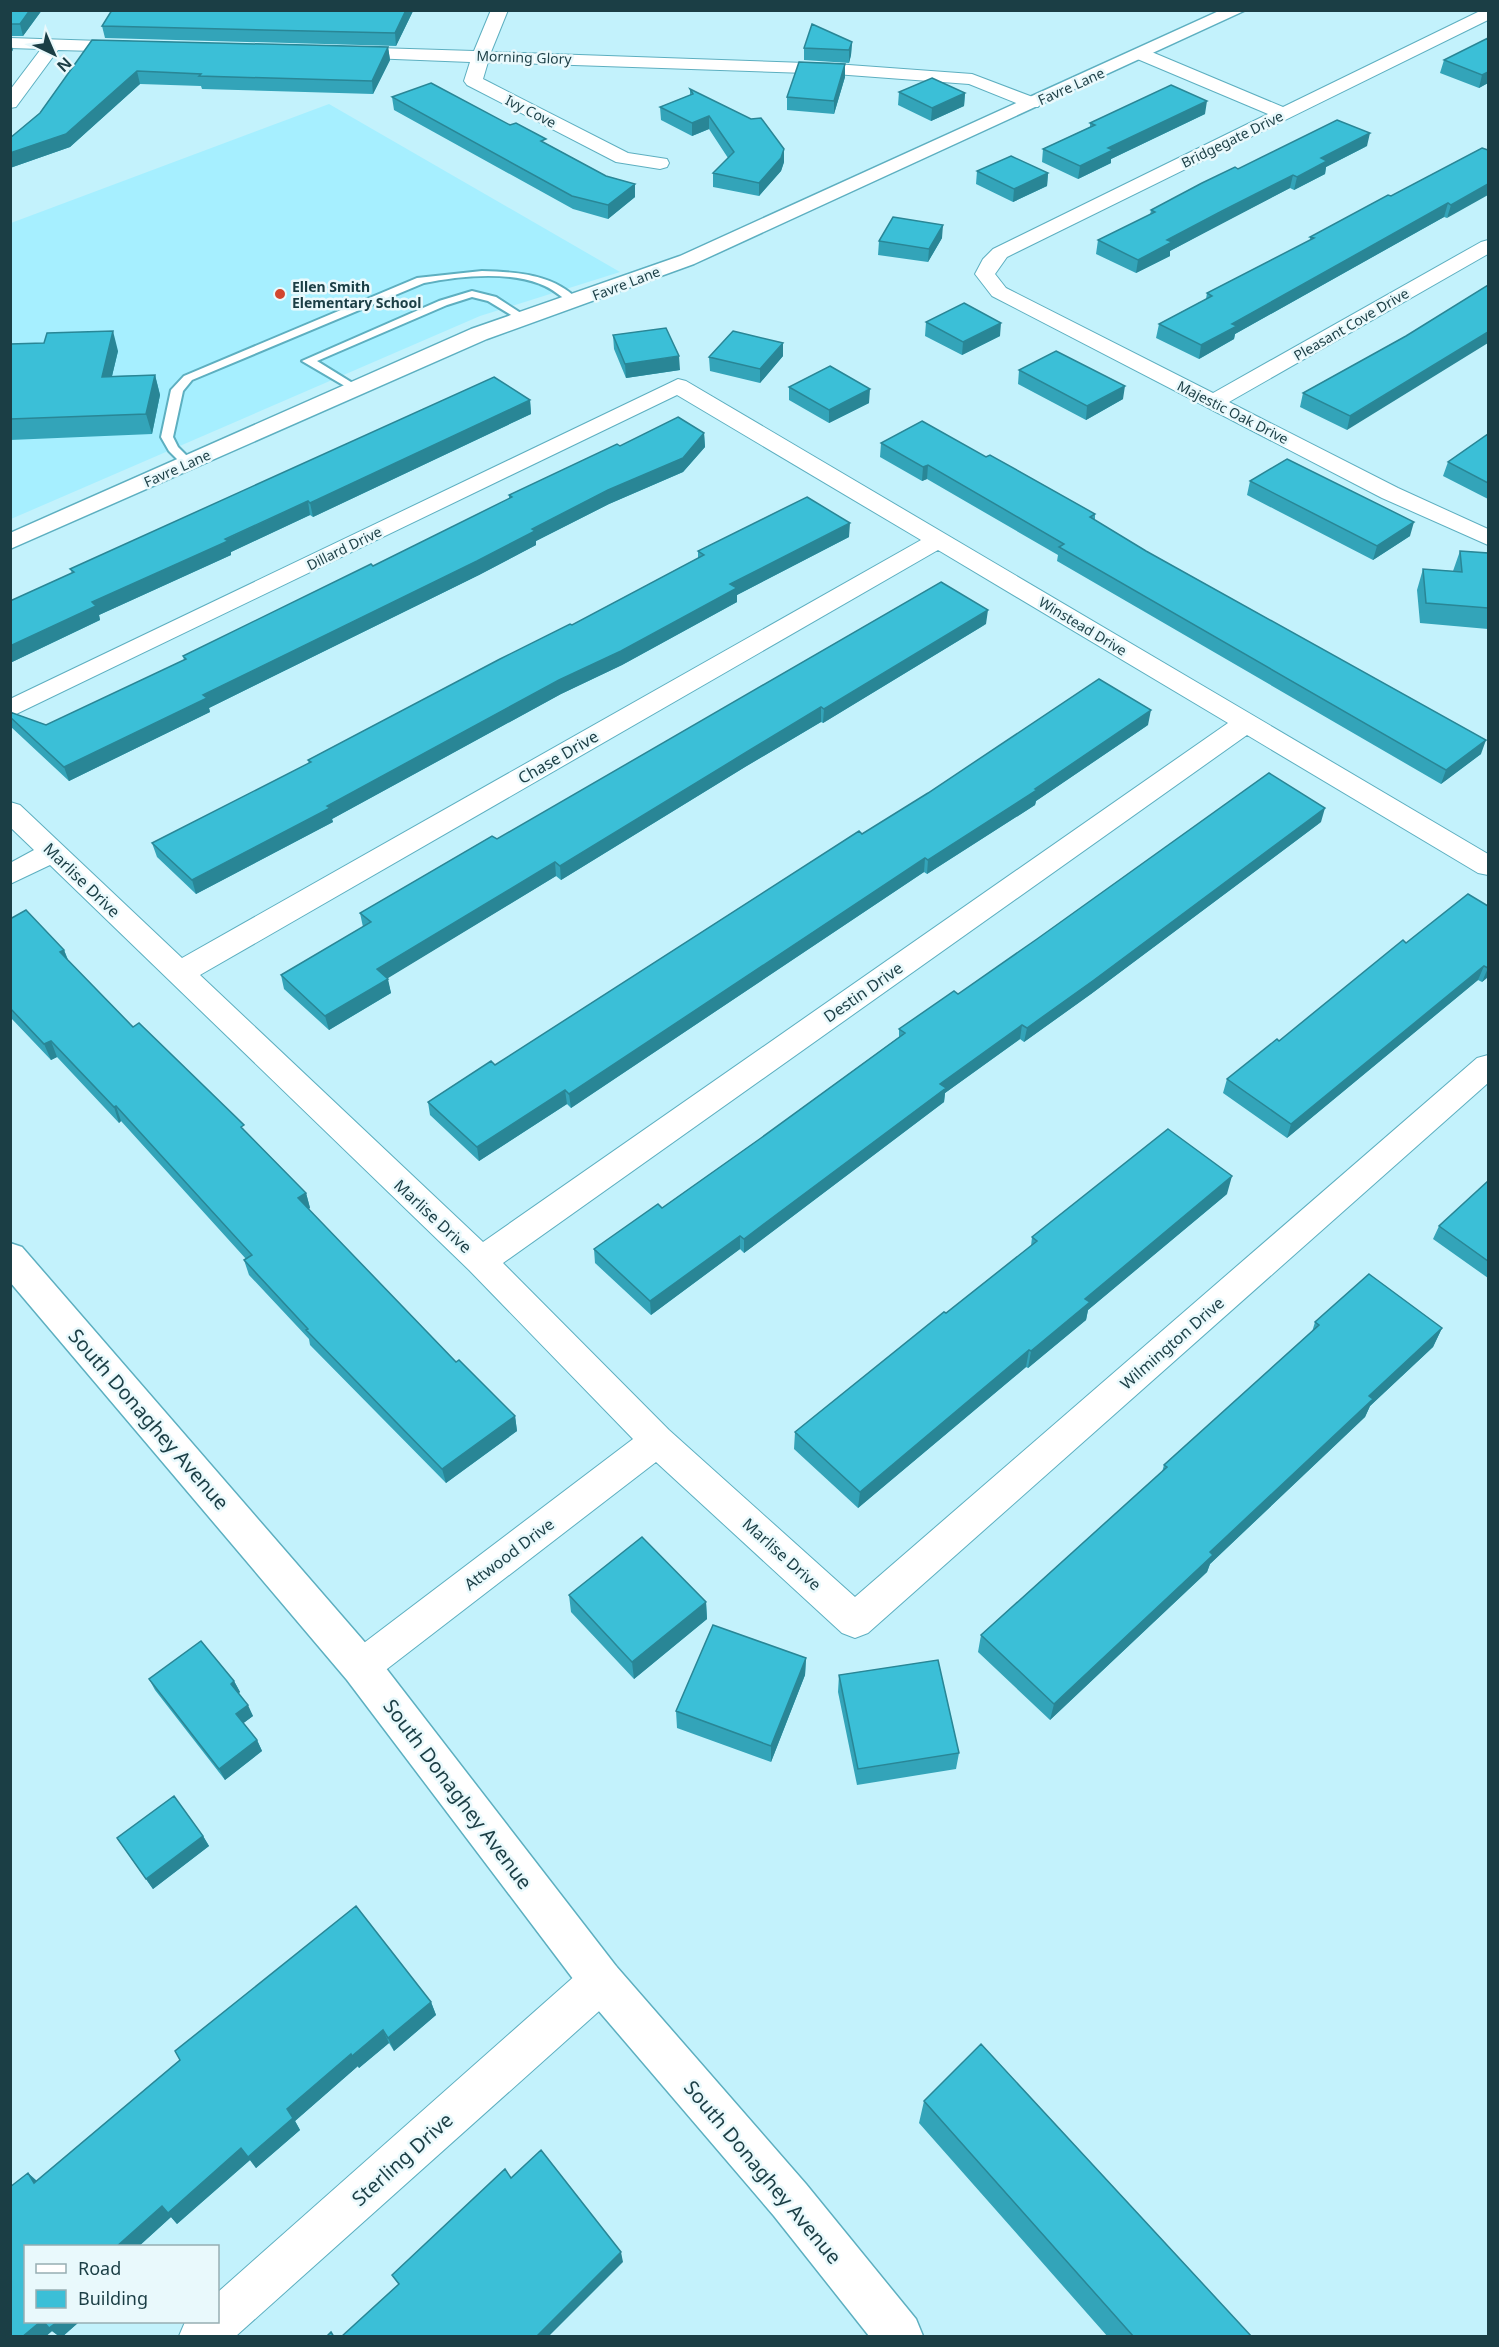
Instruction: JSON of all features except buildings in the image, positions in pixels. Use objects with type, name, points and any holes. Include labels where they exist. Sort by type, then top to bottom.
[{"type":"street","name":"Ivy Cove","points":[[500,10],[473,81],[623,158],[660,163]]},
{"type":"street","name":"Favre Lane","points":[[10,542],[479,334],[687,260],[1237,10]]},
{"type":"street","name":"Bridgegate Drive","points":[[985,274],[990,263],[1000,253],[1488,14]]},
{"type":"street","points":[[10,43],[148,47]]},
{"type":"street","points":[[10,104],[52,45]]},
{"type":"street","name":"Morning Glory","points":[[326,51],[835,69],[972,79],[1032,103]]},
{"type":"street","points":[[1141,54],[1283,114]]},
{"type":"street","name":"Pleasant Cove Drive","points":[[1213,402],[1488,246]]},
{"type":"street","name":"Majestic Oak Drive","points":[[985,274],[999,292],[1390,493],[1488,538]]},
{"type":"street","name":"Winstead Drive","points":[[678,386],[1488,866]]},
{"type":"street","name":"Dillard Drive","points":[[10,709],[678,386]]},
{"type":"street","name":"Chase Drive","points":[[178,974],[938,540]]},
{"type":"street","name":"Destin Drive","points":[[481,1261],[1246,723]]},
{"type":"street","name":"Marlise Drive","points":[[10,812],[481,1261],[657,1441],[855,1621]]},
{"type":"street","points":[[10,875],[52,852]]},
{"type":"street","name":"Wilmington Drive","points":[[855,1621],[1488,1066]]},
{"type":"street","name":"South Donaghey Avenue","points":[[10,1257],[362,1666],[601,1981],[790,2200],[899,2337]]},
{"type":"street","name":"Attwood Drive","points":[[362,1666],[657,1441]]},
{"type":"street","name":"Sterling Drive","points":[[219,2322],[601,1981]]},
{"type":"street","name":"Sterling Drive","points":[[202,2337],[218,2323]]},
{"type":"lane","points":[[188,463],[172,448],[167,437],[177,390],[188,378],[367,302],[421,280],[454,274],[542,281],[574,302]]},
{"type":"lane","points":[[355,389],[308,360],[443,303],[472,294],[492,299],[525,319]]},
{"type":"shaded area","name":"Ellen Smith Elementary School","points":[[329,104],[620,272],[480,316],[11,519],[11,223]]},
{"type":"place","name":"Ellen Smith Elementary School","points":[[280,294]]}]
